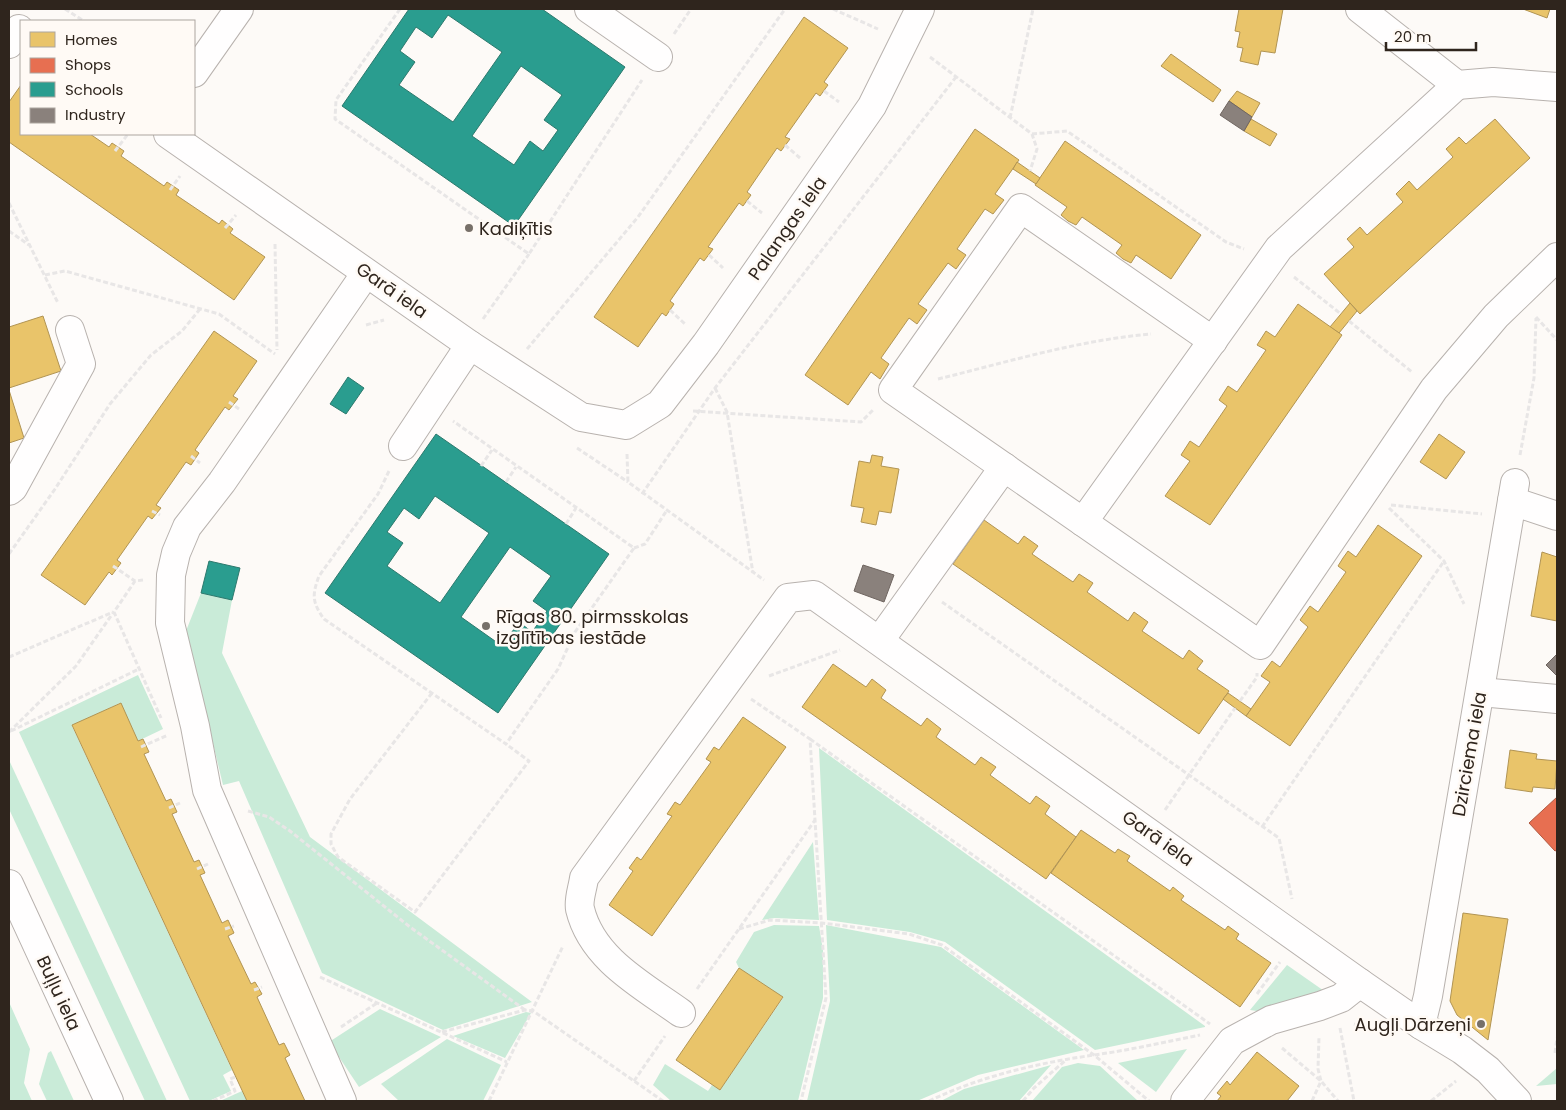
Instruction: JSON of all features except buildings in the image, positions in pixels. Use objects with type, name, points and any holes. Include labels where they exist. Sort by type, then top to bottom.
[{"type":"street","points":[[195,72],[239,9]]},
{"type":"street","points":[[589,9],[658,57]]},
{"type":"street","name":"Palangas iela","points":[[626,426],[660,404],[706,344],[872,106],[920,9]]},
{"type":"street","points":[[1360,9],[1456,85]]},
{"type":"street","points":[[1083,522],[1205,336],[1286,242],[1456,85],[1493,82],[1557,87]]},
{"type":"street","name":"Garā iela","points":[[169,135],[468,343],[581,417],[626,426]]},
{"type":"street","points":[[1205,336],[1021,208],[893,390],[1260,645],[1434,390],[1496,316],[1557,257]]},
{"type":"street","points":[[342,1101],[207,790],[195,726],[170,624],[171,575],[176,553],[188,527],[222,482],[366,273]]},
{"type":"street","points":[[9,491],[13,488],[81,364],[70,330]]},
{"type":"street","points":[[403,446],[468,343]]},
{"type":"street","points":[[880,640],[1004,467]]},
{"type":"street","points":[[1512,500],[1557,516]]},
{"type":"street","name":"Dzirciema iela","points":[[1421,1025],[1512,500]]},
{"type":"street","name":"Garā iela","points":[[788,598],[814,595],[880,640],[1360,983],[1421,1025],[1462,1050],[1488,1070],[1517,1101]]},
{"type":"street","points":[[681,1013],[612,963],[592,938],[580,908],[584,878],[731,685],[788,598]]},
{"type":"street","points":[[1480,692],[1557,699]]},
{"type":"street","name":"Buļļu iela","points":[[9,884],[109,1101]]},
{"type":"street","points":[[1185,1101],[1226,1036],[1334,1000],[1360,983]]},
{"type":"path","points":[[65,9],[82,20]]},
{"type":"path","points":[[400,9],[336,100],[335,119],[529,254]]},
{"type":"path","points":[[509,370],[638,217],[785,9]]},
{"type":"path","points":[[833,9],[904,40],[921,50],[1032,134],[1037,149],[1030,171]]},
{"type":"path","points":[[1010,118],[1032,9]]},
{"type":"path","points":[[468,343],[529,254],[658,57]]},
{"type":"path","points":[[642,494],[715,388],[956,77]]},
{"type":"path","points":[[1032,134],[1067,131],[1226,242],[1271,259],[1341,314]]},
{"type":"path","points":[[115,152],[127,135]]},
{"type":"path","points":[[9,203],[70,330]]},
{"type":"path","points":[[44,274],[65,271],[219,314],[277,355],[275,208]]},
{"type":"path","points":[[9,231],[30,245]]},
{"type":"path","points":[[9,554],[110,404],[151,355],[182,331],[200,309]]},
{"type":"path","points":[[1467,611],[1444,561],[1385,504],[1512,500],[1534,378],[1536,316],[1557,340]]},
{"type":"path","points":[[1349,321],[1434,390]]},
{"type":"path","points":[[937,379],[1061,349],[1128,336],[1205,336]]},
{"type":"path","points":[[706,344],[715,388],[727,412],[753,573]]},
{"type":"path","points":[[660,404],[699,412],[727,412],[861,422],[893,390]]},
{"type":"path","points":[[430,405],[634,548]]},
{"type":"path","points":[[626,426],[628,482],[788,598]]},
{"type":"path","points":[[403,446],[378,494],[319,576],[314,590],[315,606],[324,619],[432,693],[506,744],[529,761],[415,912],[338,857],[331,844],[331,834],[350,799],[432,693]]},
{"type":"path","points":[[481,466],[492,450]]},
{"type":"path","points":[[506,482],[516,467]]},
{"type":"path","points":[[566,524],[576,508]]},
{"type":"path","points":[[506,744],[558,669],[575,632],[634,548],[645,544],[667,510]]},
{"type":"path","points":[[1262,827],[1444,561]]},
{"type":"path","points":[[113,566],[135,581]]},
{"type":"path","points":[[919,586],[1278,838],[1296,917],[1297,937],[1255,995]]},
{"type":"path","points":[[9,657],[114,612],[76,666],[9,732]]},
{"type":"path","points":[[731,685],[832,652],[880,640]]},
{"type":"path","points":[[9,732],[139,669]]},
{"type":"path","points":[[731,685],[810,738],[1226,1036]]},
{"type":"path","points":[[1150,832],[1235,708]]},
{"type":"path","points":[[801,1101],[826,998],[810,738]]},
{"type":"path","points":[[246,811],[269,817],[290,831],[410,927],[525,1010]]},
{"type":"path","points":[[634,1081],[816,819]]},
{"type":"path","points":[[489,1101],[580,908]]},
{"type":"path","points":[[739,929],[770,920],[822,923],[909,934],[942,945],[1094,1055],[1149,1101]]},
{"type":"path","points":[[319,976],[507,1062]]},
{"type":"path","points":[[314,1038],[325,1038],[378,1003]]},
{"type":"path","points":[[442,1032],[525,1010],[533,1011],[663,1101]]},
{"type":"path","points":[[1338,1020],[1354,1101]]},
{"type":"path","points":[[1256,1026],[1321,1081],[1338,1101]]},
{"type":"path","points":[[1312,1101],[1321,1081],[1318,1069],[1320,1031]]},
{"type":"path","points":[[929,1101],[962,1086],[1069,1057],[1226,1036]]},
{"type":"path","points":[[1555,1053],[1557,1038]]},
{"type":"path","points":[[1023,1101],[1034,1088],[1069,1057]]},
{"type":"path","points":[[213,1101],[234,1091],[230,1079],[235,1077]]},
{"type":"path","points":[[1431,1101],[1459,1078]]},
{"type":"green space","points":[[201,593],[232,600],[222,653],[310,837],[532,1002],[443,1030],[322,973],[239,781],[223,785],[186,631]]},
{"type":"green space","points":[[138,675],[163,729],[138,741],[120,703],[72,726],[232,1070],[223,1075],[231,1091],[209,1101],[190,1101],[19,732]]},
{"type":"green space","points":[[819,748],[1205,1027],[1095,1050],[945,942],[910,932],[827,920]]},
{"type":"green space","points":[[9,760],[167,1101],[145,1101],[9,809]]},
{"type":"green space","points":[[813,842],[819,920],[775,918],[762,920]]},
{"type":"green space","points":[[774,925],[819,926],[823,950],[823,998],[798,1101],[671,1101],[653,1085],[665,1064],[708,1091],[712,1085],[720,1090],[783,998],[739,968],[736,962],[754,932]]},
{"type":"green space","points":[[826,925],[941,947],[1084,1050],[978,1075],[917,1101],[807,1101],[830,1001]]},
{"type":"green space","points":[[1287,965],[1327,993],[1263,1012],[1250,1010]]},
{"type":"green space","points":[[9,1002],[30,1049],[24,1083],[32,1101],[9,1101]]},
{"type":"green space","points":[[380,1009],[441,1037],[359,1087],[329,1042]]},
{"type":"green space","points":[[526,1012],[531,1013],[505,1058],[453,1036]]},
{"type":"green space","points":[[447,1039],[501,1065],[483,1101],[399,1101],[381,1084]]},
{"type":"green space","points":[[1187,1049],[1156,1092],[1118,1063]]},
{"type":"green space","points":[[51,1051],[74,1101],[47,1101],[39,1084],[48,1053]]},
{"type":"green space","points":[[1078,1063],[1100,1066],[1138,1101],[1032,1101],[1062,1067]]},
{"type":"green space","points":[[1051,1065],[1019,1101],[941,1101],[964,1089]]},
{"type":"green space","points":[[1557,1068],[1557,1084],[1536,1086]]},
{"type":"green space","points":[[242,1091],[247,1101],[220,1101]]},
{"type":"place","name":"Kadiķītis","points":[[469,228]]},
{"type":"place","name":"Rīgas 80. pirmsskolas izglītības iestāde","points":[[486,626]]},
{"type":"place","name":"Augļi Dārzeņi","points":[[1481,1024]]}]
